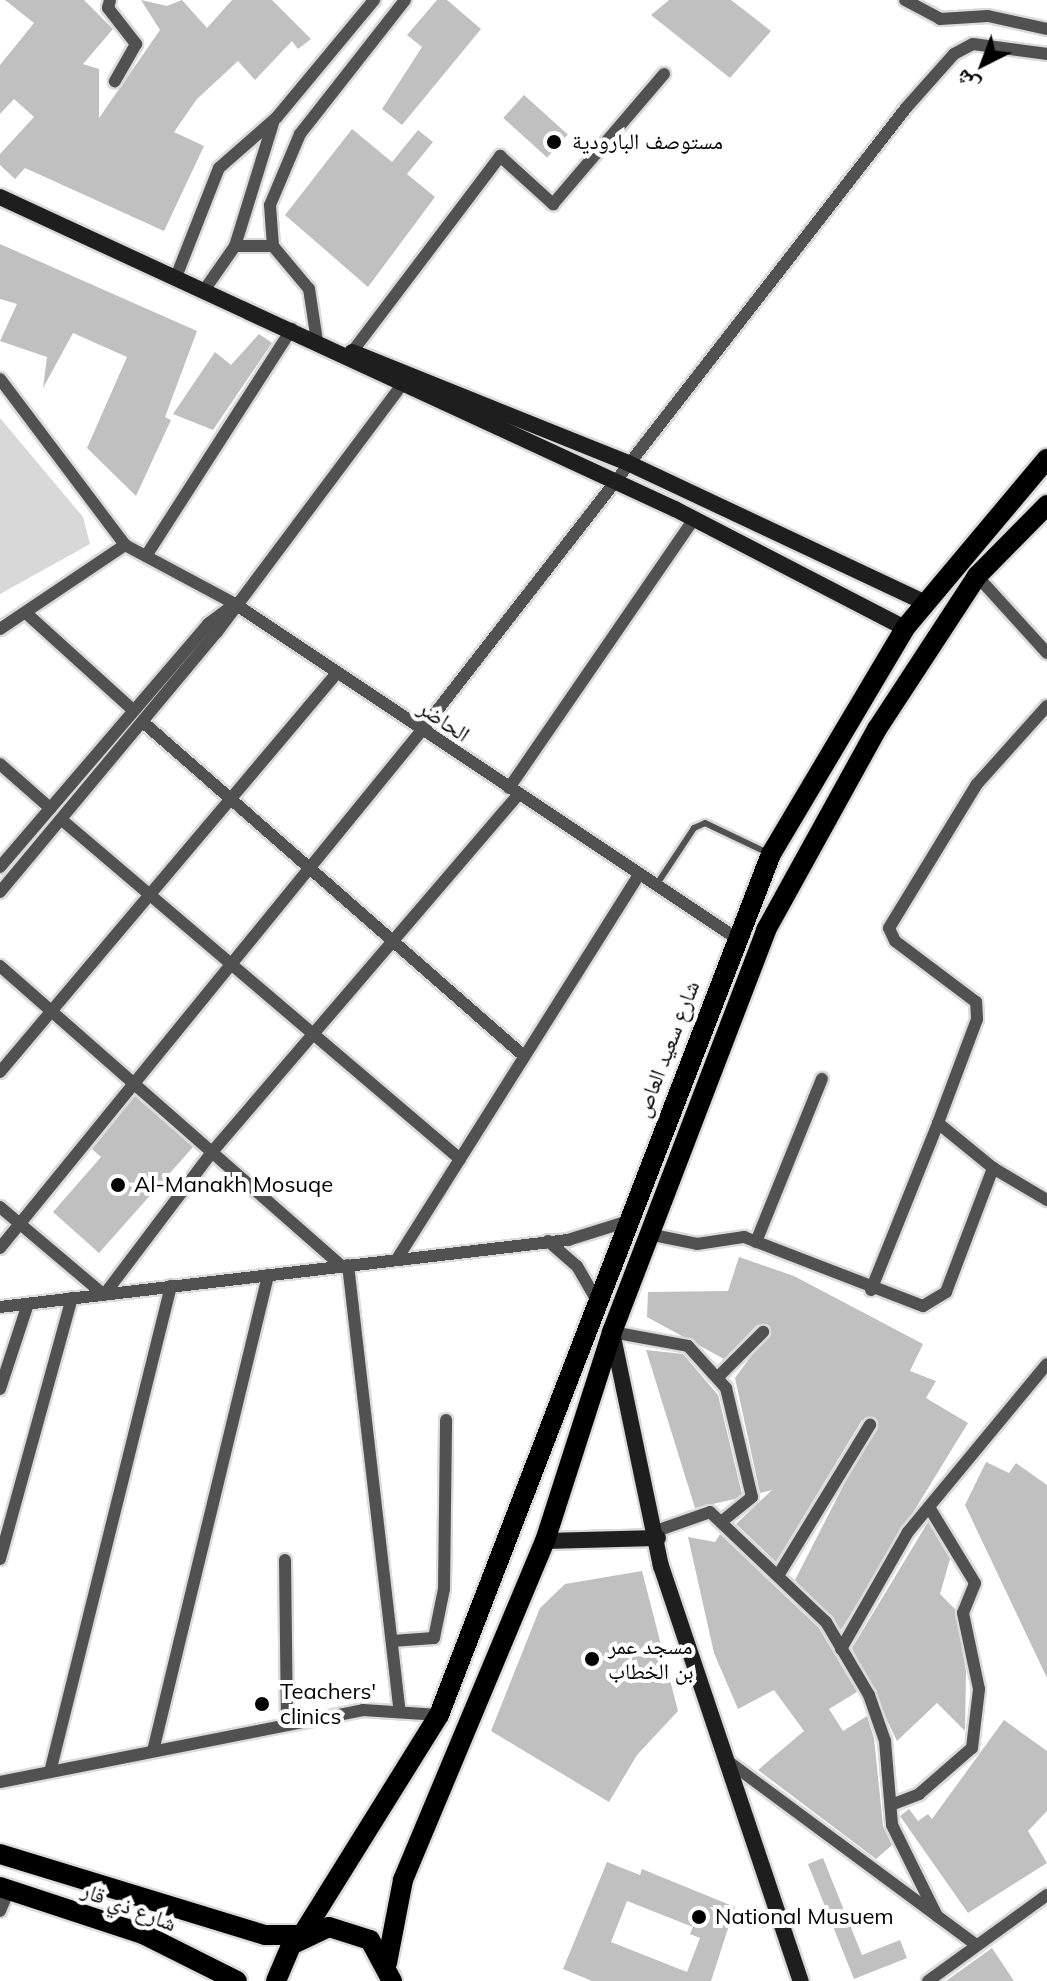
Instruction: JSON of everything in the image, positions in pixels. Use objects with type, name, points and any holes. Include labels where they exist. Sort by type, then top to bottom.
[{"type":"main road","points":[[0,197],[292,329],[400,387],[694,519],[905,628]]},
{"type":"main road","points":[[321,343],[352,352],[628,463],[926,603]]},
{"type":"main road","name":"شارع سعيد العاص","points":[[276,1981],[283,1957],[302,1935],[439,1715],[625,1222],[771,854],[905,628],[1047,459]]},
{"type":"main road","points":[[390,1972],[403,1880],[545,1541],[612,1332],[766,930],[877,729],[977,576],[1047,505]]},
{"type":"main road","points":[[612,1332],[658,1534],[661,1566],[801,1981]]},
{"type":"main road","points":[[545,1541],[658,1534]]},
{"type":"main road","points":[[0,1854],[265,1935],[302,1935],[329,1927],[358,1932],[390,1972]]},
{"type":"main road","name":"شارع ذي قار","points":[[5,1889],[143,1934],[237,1981]]},
{"type":"street","points":[[106,0],[108,8],[136,44],[115,81]]},
{"type":"street","points":[[176,277],[209,185],[232,153],[277,117],[374,0]]},
{"type":"street","points":[[321,343],[309,289],[273,246],[270,205],[286,157],[405,0]]},
{"type":"street","points":[[905,0],[949,21],[988,16],[1047,29]]},
{"type":"street","points":[[981,43],[988,16]]},
{"type":"street","points":[[0,1248],[18,1222],[422,730],[906,108],[954,54],[981,43],[1047,54]]},
{"type":"street","points":[[352,352],[500,156],[553,204],[664,74]]},
{"type":"street","points":[[205,289],[235,246],[254,168],[277,117]]},
{"type":"street","points":[[235,246],[273,246]]},
{"type":"street","points":[[146,556],[292,329]]},
{"type":"street","points":[[0,379],[125,545],[0,629]]},
{"type":"street","points":[[0,892],[144,723],[400,387]]},
{"type":"street","points":[[104,1295],[212,1152],[393,941],[514,791],[694,519]]},
{"type":"street","name":"الحاضر","points":[[125,545],[235,604],[736,938]]},
{"type":"street","points":[[977,576],[1047,653]]},
{"type":"street","points":[[0,867],[133,710],[235,604]]},
{"type":"street","points":[[26,613],[133,710]]},
{"type":"street","points":[[0,1072],[337,673]]},
{"type":"street","points":[[871,1290],[977,1019],[976,1002],[895,941],[889,928],[977,784],[1047,706]]},
{"type":"street","points":[[144,723],[524,1056]]},
{"type":"street","points":[[0,764],[50,808]]},
{"type":"street","points":[[62,820],[460,1159]]},
{"type":"street","points":[[397,1259],[639,874]]},
{"type":"street","points":[[0,966],[345,1266],[400,1712]]},
{"type":"street","points":[[756,1242],[822,1079]]},
{"type":"street","points":[[938,1123],[993,1168],[1047,1200]]},
{"type":"street","points":[[648,1234],[697,1244],[756,1242],[871,1290],[923,1306],[946,1292],[993,1168]]},
{"type":"street","points":[[0,1207],[104,1295]]},
{"type":"street","points":[[0,1307],[548,1241],[625,1222]]},
{"type":"street","points":[[548,1241],[577,1266],[596,1299]]},
{"type":"street","points":[[153,1751],[268,1275]]},
{"type":"street","points":[[50,1772],[171,1286]]},
{"type":"street","points":[[0,1559],[72,1298]]},
{"type":"street","points":[[0,1389],[28,1304]]},
{"type":"street","points":[[612,1332],[688,1346],[718,1377],[752,1497],[722,1521]]},
{"type":"street","points":[[718,1377],[763,1332]]},
{"type":"street","points":[[841,1649],[929,1507],[1047,1364]]},
{"type":"street","points":[[392,1641],[434,1638],[444,1589],[446,1420]]},
{"type":"street","points":[[779,1574],[870,1425]]},
{"type":"street","points":[[891,1805],[919,1794],[972,1748],[979,1689],[963,1613],[975,1583],[929,1507]]},
{"type":"street","points":[[658,1534],[710,1512],[779,1574],[841,1649],[885,1741],[892,1825],[937,1916]]},
{"type":"street","points":[[285,1560],[287,1725]]},
{"type":"street","points":[[0,1782],[363,1710],[439,1715]]},
{"type":"street","points":[[729,1762],[975,1944]]},
{"type":"street","points":[[0,1911],[5,1889]]},
{"type":"street","points":[[928,1981],[975,1944],[1047,1895]]},
{"type":"lane","points":[[656,885],[690,833],[705,823],[771,854]]},
{"type":"shaded area","points":[[0,418],[83,517],[90,544],[0,594]]},
{"type":"building","points":[[5,0],[84,0],[113,29],[83,64],[99,69],[99,118],[160,30],[141,0],[167,6],[182,0],[207,28],[232,0],[272,0],[311,39],[298,49],[292,41],[255,80],[238,61],[197,99],[174,132],[204,146],[164,231],[25,168],[15,179],[0,165],[0,154],[34,117],[14,99],[0,114],[0,65],[34,23]]},
{"type":"building","points":[[437,0],[447,0],[481,29],[402,125],[382,109],[422,47],[407,35]]},
{"type":"building","points":[[669,0],[731,0],[771,31],[730,78],[651,15]]},
{"type":"building","points":[[524,95],[568,134],[547,158],[503,118]]},
{"type":"building","points":[[352,129],[392,162],[418,130],[433,142],[407,174],[435,197],[368,287],[285,215]]},
{"type":"building","points":[[0,244],[197,331],[165,417],[171,420],[136,496],[87,448],[127,357],[73,333],[43,388],[47,357],[0,341],[17,304],[0,299]]},
{"type":"building","points":[[259,334],[272,343],[213,430],[173,414],[215,352],[231,365]]},
{"type":"building","name":"Al-Manakh Mosuqe","points":[[135,1096],[193,1147],[99,1253],[53,1212],[101,1157],[92,1149]]},
{"type":"building","points":[[739,1257],[794,1276],[923,1344],[910,1371],[936,1381],[926,1398],[968,1423],[841,1630],[795,1580],[877,1420],[862,1420],[776,1562],[736,1524],[772,1490],[760,1493],[735,1378],[771,1329],[757,1325],[724,1359],[647,1317],[648,1292],[728,1291]]},
{"type":"building","points":[[646,1350],[683,1354],[718,1395],[742,1494],[735,1499],[695,1508]]},
{"type":"building","points":[[986,1462],[1009,1473],[1016,1463],[1047,1485],[1047,1678],[965,1505]]},
{"type":"building","points":[[928,1522],[950,1559],[940,1594],[955,1609],[966,1671],[965,1731],[937,1703],[897,1741],[852,1648]]},
{"type":"building","points":[[720,1534],[819,1628],[857,1692],[829,1709],[843,1731],[867,1716],[874,1738],[883,1826],[892,1845],[876,1859],[758,1770],[804,1731],[774,1690],[738,1709],[714,1653],[688,1537],[715,1542]]},
{"type":"building","name":"مسجد عمر بن الخطاب","points":[[642,1571],[678,1711],[637,1755],[609,1802],[491,1731],[540,1608],[565,1584]]},
{"type":"building","points":[[1004,1720],[1047,1751],[1047,1811],[1028,1831],[1047,1863],[968,1913],[900,1816],[909,1809],[918,1821],[928,1814],[932,1819]]},
{"type":"building","points":[[823,1858],[862,1955],[900,1940],[907,1958],[854,1979],[808,1864]]},
{"type":"building","name":"National Musuem","points":[[607,1862],[640,1875],[642,1869],[735,1907],[711,1981],[592,1981],[563,1969]],"holes":[[[627,1901],[693,1927],[690,1934],[700,1938],[687,1972],[611,1942]]]},
{"type":"building","points":[[992,1948],[1014,1981],[946,1981]]},
{"type":"place","name":"مستوصف البارودية","points":[[554,142]]},
{"type":"place","name":"Al-Manakh Mosuqe","points":[[118,1185]]},
{"type":"place","name":"مسجد عمر بن الخطاب","points":[[592,1659]]},
{"type":"place","name":"Teachers' clinics","points":[[262,1704]]},
{"type":"place","name":"National Musuem","points":[[699,1917]]}]
